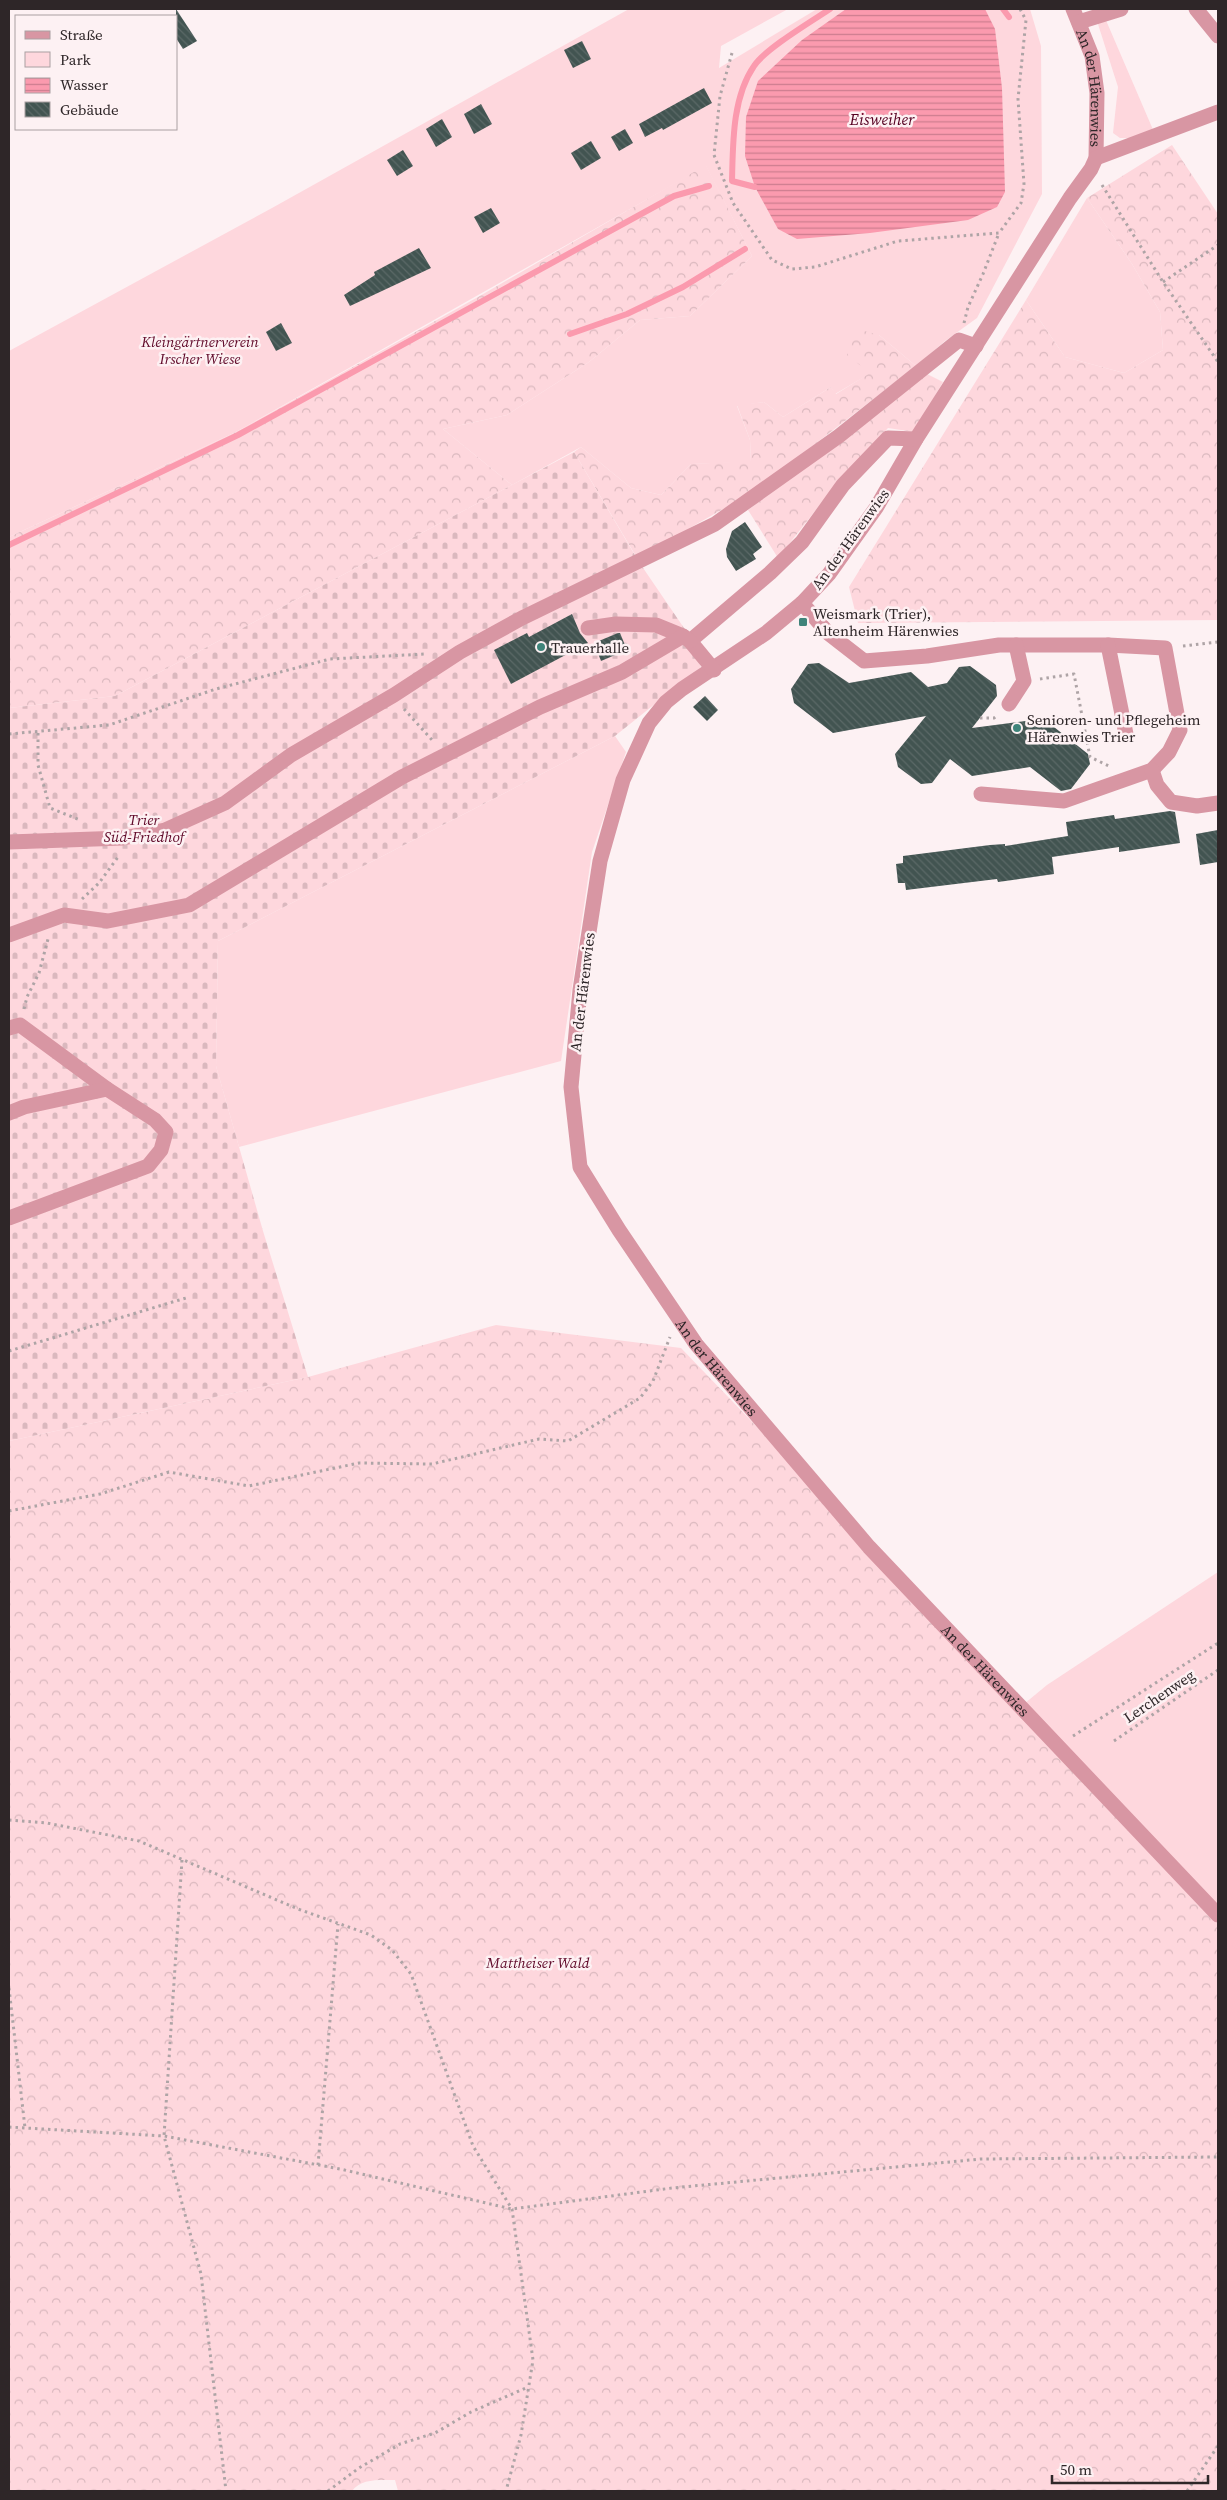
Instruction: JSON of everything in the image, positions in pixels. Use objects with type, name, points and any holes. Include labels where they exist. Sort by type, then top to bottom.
[{"type":"street","points":[[1196,9],[1218,36]]},
{"type":"street","points":[[1076,16],[1116,11]]},
{"type":"street","name":"An der Härenwies","points":[[1076,16],[1092,56],[1097,93],[1094,164],[1070,198],[916,440],[876,508],[829,574],[802,603],[766,633],[666,702],[649,723],[623,780],[600,860],[580,990],[571,1086],[580,1166],[619,1230],[696,1344],[869,1547],[1218,1915]]},
{"type":"street","points":[[1094,164],[1189,121],[1218,112]]},
{"type":"street","points":[[9,842],[123,838],[165,830],[225,803],[291,755],[394,695],[460,652],[522,618],[715,524],[839,436],[959,340],[976,346]]},
{"type":"street","points":[[9,935],[64,915],[108,921],[189,905],[402,777],[540,707],[622,672],[686,639],[770,573],[802,542],[843,485],[888,438],[916,440]]},
{"type":"street","points":[[802,603],[828,633],[864,661],[1016,645],[1108,645],[1165,648],[1180,730],[1169,752],[1152,770],[1064,801],[981,794]]},
{"type":"street","points":[[588,628],[616,624],[656,625],[686,639],[714,670]]},
{"type":"street","points":[[1009,704],[1024,681],[1016,645]]},
{"type":"street","points":[[1108,645],[1126,734]]},
{"type":"street","points":[[1152,770],[1157,785],[1171,802],[1197,806],[1218,803]]},
{"type":"street","points":[[9,1218],[148,1166],[160,1150],[166,1132],[155,1120],[15,1026]]},
{"type":"street","points":[[9,1113],[24,1107],[107,1089]]},
{"type":"path","points":[[959,340],[968,306],[984,274],[998,232],[1020,203],[1024,184],[1018,99],[1026,20],[1020,9]]},
{"type":"path","points":[[732,53],[720,96],[714,155],[733,203],[772,260],[792,269],[815,267],[898,241],[998,232]]},
{"type":"path","points":[[1094,164],[1163,282],[1218,362]]},
{"type":"path","points":[[1163,282],[1218,245]]},
{"type":"path","points":[[1165,648],[1218,642]]},
{"type":"path","points":[[9,734],[109,725],[216,688],[330,659],[460,652]]},
{"type":"path","points":[[1024,681],[1074,674],[1090,757]]},
{"type":"path","points":[[408,716],[445,754]]},
{"type":"path","points":[[38,732],[38,765],[50,808],[87,823]]},
{"type":"path","points":[[15,1026],[27,997],[40,973],[48,937],[64,915],[99,884],[121,852],[123,838]]},
{"type":"path","points":[[9,1351],[186,1298]]},
{"type":"path","points":[[9,1511],[100,1494],[169,1472],[249,1486],[359,1463],[432,1464],[539,1439],[568,1441],[640,1398],[653,1381],[665,1355],[677,1315]]},
{"type":"path","points":[[1058,1746],[1218,1643]]},
{"type":"path","name":"Lerchenweg","points":[[1114,1741],[1218,1670]]},
{"type":"path","points":[[9,1820],[47,1822],[140,1841],[298,1909],[371,1935],[392,1950],[411,1974],[473,2146],[512,2209],[533,2360],[521,2435],[506,2491]]},
{"type":"path","points":[[182,1860],[164,2136],[201,2274],[226,2491]]},
{"type":"path","points":[[318,2165],[338,1924]]},
{"type":"path","points":[[9,1988],[25,2128]]},
{"type":"path","points":[[9,2127],[164,2136],[318,2165],[512,2209],[672,2188],[981,2160],[1218,2157]]},
{"type":"path","points":[[328,2491],[360,2468],[400,2444],[435,2433],[472,2412],[529,2387]]},
{"type":"path","points":[[1187,2491],[1218,2446]]},
{"type":"green space","name":"Kleingärtnerverein Irscher Wiese","points":[[629,9],[788,9],[721,46],[719,68],[817,9],[1030,9],[1041,46],[1042,194],[977,318],[945,341],[916,366],[879,335],[871,373],[835,394],[831,387],[783,417],[764,402],[737,406],[750,440],[751,462],[691,464],[661,495],[631,488],[581,447],[512,485],[443,429],[507,415],[589,362],[640,320],[690,316],[752,256],[706,166],[236,432],[9,537],[9,351],[272,208]]},
{"type":"green space","points":[[1105,18],[1154,132],[1137,138],[1120,138],[1113,133],[1118,87],[1097,21]]},
{"type":"green space","points":[[1172,145],[1218,214],[1218,620],[858,623],[849,587],[1026,300],[1065,357],[1124,373],[1163,350],[1160,312],[1132,264],[1087,198]]},
{"type":"green space","points":[[706,165],[752,256],[690,316],[640,320],[589,362],[507,415],[443,429],[512,485],[115,696],[9,708],[9,537],[236,432],[478,297]]},
{"type":"green space","points":[[1087,198],[1132,264],[1160,312],[1163,350],[1124,373],[1065,357],[1026,300]]},
{"type":"green space","points":[[850,327],[879,335],[916,366],[753,492],[637,558],[574,452],[581,447],[631,488],[661,495],[691,464],[751,461],[750,440],[737,405],[764,402],[783,417],[831,387],[836,394],[870,373],[847,355]]},
{"type":"green space","points":[[927,374],[943,382],[914,432],[888,428],[837,483],[778,558],[748,510]]},
{"type":"green space","name":"Trier Süd-Friedhof","points":[[574,452],[639,562],[684,628],[701,667],[615,736],[218,941],[216,1066],[263,1231],[308,1377],[9,1441],[9,708],[115,696]]},
{"type":"green space","points":[[615,736],[626,752],[592,852],[561,1061],[239,1147],[216,1066],[218,941]]},
{"type":"green space","name":"Mattheiser Wald","points":[[496,1325],[681,1348],[1024,1704],[1218,1916],[1218,2491],[398,2491],[395,2480],[383,2480],[360,2484],[352,2491],[9,2491],[9,1441],[308,1377]]},
{"type":"green space","points":[[1218,1572],[1218,1916],[1024,1704],[1047,1685]]},
{"type":"water","name":"Eisweiher","points":[[846,9],[985,9],[995,29],[1002,88],[1005,192],[997,207],[968,220],[870,233],[797,239],[778,229],[755,187],[745,156],[746,117],[758,81],[802,40]]},
{"type":"building","points":[[176,9],[197,41],[183,49],[178,41],[178,15],[176,15]]},
{"type":"building","points":[[582,41],[591,59],[573,68],[564,50]]},
{"type":"building","points":[[704,88],[712,103],[663,130],[662,128],[645,137],[639,124]]},
{"type":"building","points":[[481,104],[492,124],[474,134],[464,114]]},
{"type":"building","points":[[442,119],[452,137],[436,147],[426,129]]},
{"type":"building","points":[[625,129],[633,143],[619,151],[611,137]]},
{"type":"building","points":[[591,141],[601,158],[581,170],[571,153]]},
{"type":"building","points":[[403,150],[413,166],[397,176],[387,160]]},
{"type":"building","points":[[491,208],[500,223],[483,233],[474,217]]},
{"type":"building","points":[[419,248],[431,268],[350,306],[344,295],[375,275],[374,272]]},
{"type":"building","points":[[281,323],[292,343],[276,351],[266,332]]},
{"type":"building","points":[[745,522],[762,547],[753,554],[756,559],[736,571],[727,557],[726,549],[732,531]]},
{"type":"building","name":"Trauerhalle","points":[[572,614],[580,633],[588,643],[511,684],[494,650],[527,633],[529,637]]},
{"type":"building","points":[[620,633],[627,650],[601,661],[594,643]]},
{"type":"building","name":"Senioren- und Pflegeheim Härenwies Trier","points":[[819,663],[849,683],[911,672],[928,687],[947,683],[959,667],[970,666],[996,685],[997,696],[972,728],[1063,716],[1054,727],[1088,754],[1090,764],[1071,789],[1061,791],[1030,767],[972,776],[950,759],[932,783],[921,784],[898,767],[895,754],[926,716],[833,733],[794,703],[791,689],[808,664]]},
{"type":"building","points":[[705,696],[718,710],[707,721],[693,707]]},
{"type":"building","points":[[1170,811],[1175,812],[1180,843],[1119,852],[1119,847],[1052,857],[1054,874],[998,882],[997,879],[906,890],[905,883],[898,883],[896,864],[903,863],[903,856],[990,845],[1005,844],[1005,846],[1068,836],[1066,822],[1114,815],[1115,819]]},
{"type":"building","points":[[1218,830],[1218,862],[1200,865],[1196,834]]},
{"type":"waterway","points":[[755,187],[732,181],[735,122],[741,92],[754,66],[760,59],[789,36],[830,9]]},
{"type":"waterway","points":[[1003,9],[1009,17]]},
{"type":"waterway","points":[[9,545],[238,435],[674,196],[709,186]]},
{"type":"waterway","points":[[570,334],[627,314],[683,287],[745,249]]},
{"type":"place","name":"Weismark (Trier), Altenheim Härenwies","points":[[803,622]]},
{"type":"place","name":"Trauerhalle","points":[[541,647]]},
{"type":"place","name":"Senioren- und Pflegeheim Härenwies Trier","points":[[1017,728]]}]
